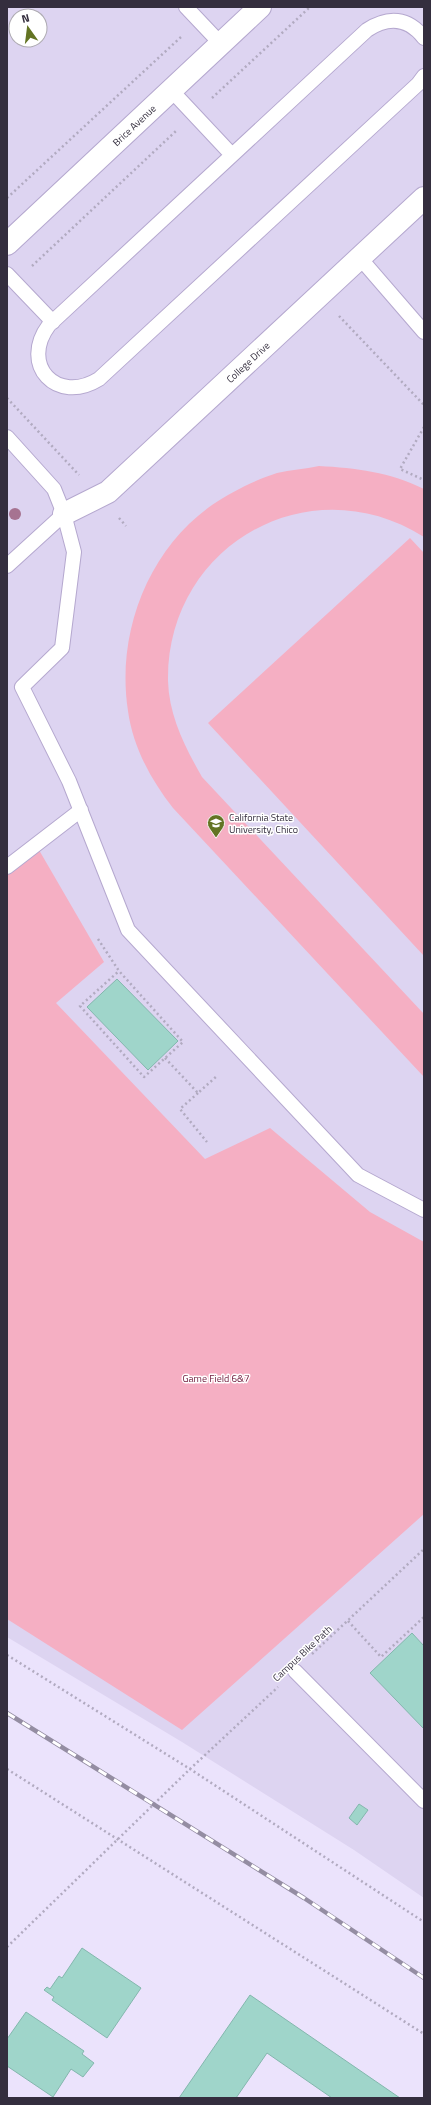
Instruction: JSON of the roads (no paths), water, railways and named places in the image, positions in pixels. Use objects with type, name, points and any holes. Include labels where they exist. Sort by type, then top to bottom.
[{"type":"street","name":"Brice Avenue","points":[[7,244],[260,7]]},
{"type":"street","name":"College Drive","points":[[64,514],[108,492],[424,198]]},
{"type":"lane","points":[[186,7],[220,44]]},
{"type":"lane","points":[[424,38],[415,28],[403,22],[391,20],[378,23],[367,30],[232,154],[53,322],[42,335],[38,347],[38,360],[44,372],[52,382],[64,387],[76,389],[89,386],[99,379],[418,84],[424,76]]},
{"type":"lane","points":[[171,90],[232,154]]},
{"type":"lane","points":[[360,258],[424,332]]},
{"type":"lane","points":[[11,278],[53,322]]},
{"type":"lane","points":[[7,437],[54,489],[64,514],[74,552],[62,648],[22,687],[69,781],[128,930],[358,1175],[424,1210]]},
{"type":"lane","points":[[7,566],[64,514]]},
{"type":"lane","points":[[7,867],[81,810]]},
{"type":"lane","points":[[295,1671],[424,1801]]},
{"type":"railway","points":[[7,1713],[304,1898],[424,1978]]},
{"type":"place","name":"California State University, Chico","points":[[216,838]]},
{"type":"park label","name":"Game Field 6&7","points":[[216,1378]]}]
